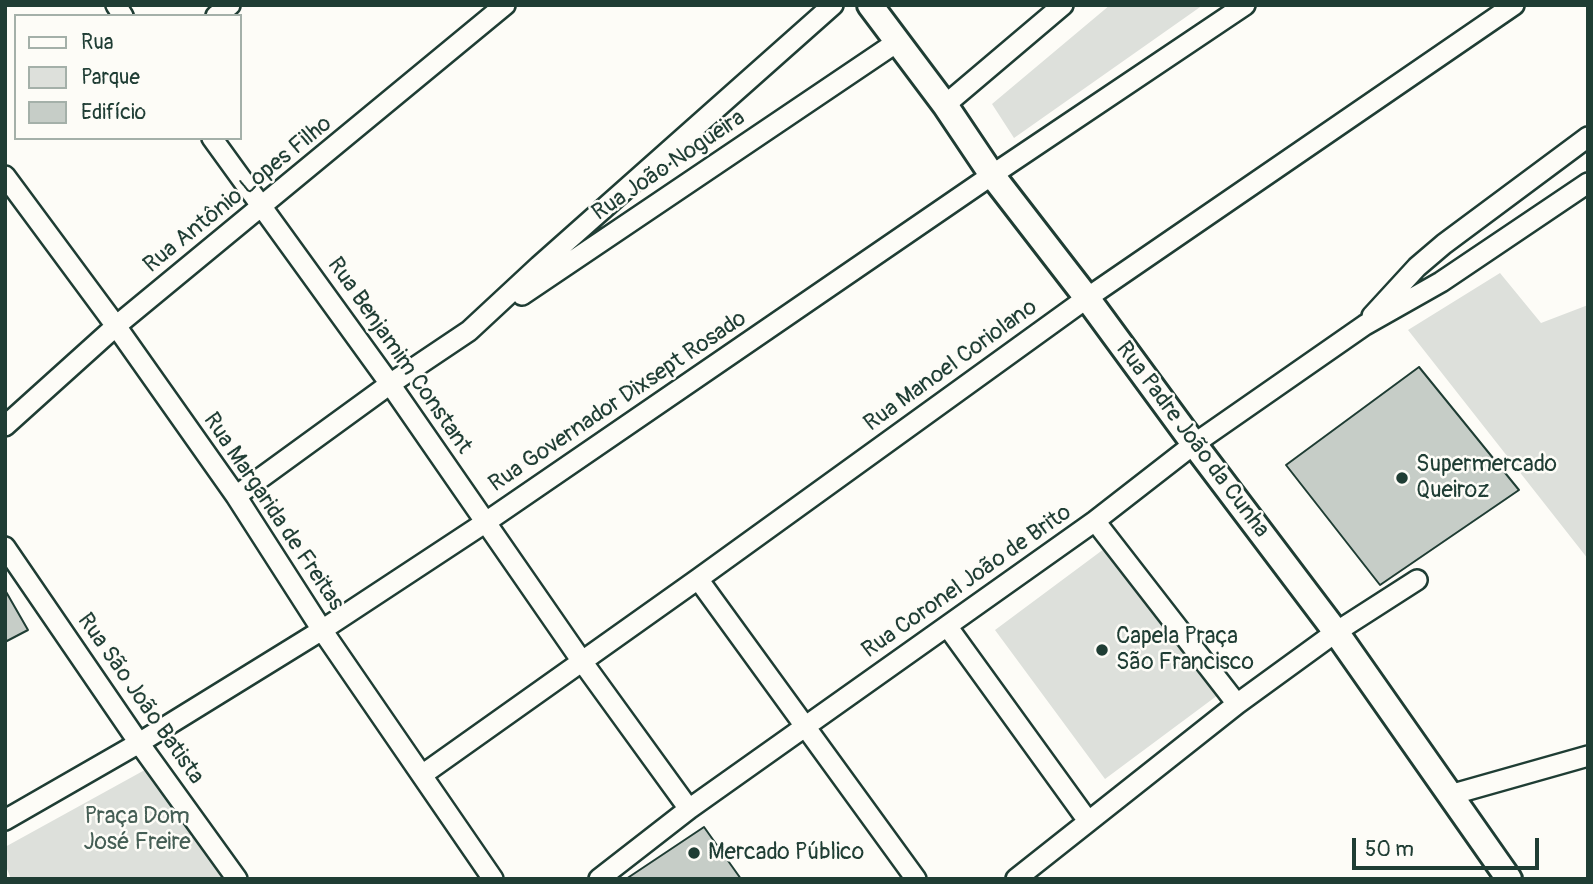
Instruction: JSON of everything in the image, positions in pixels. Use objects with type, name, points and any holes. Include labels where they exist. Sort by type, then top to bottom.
[{"type":"street","name":"Rua Antônio Lopes Filho","points":[[5,426],[116,327],[505,5]]},
{"type":"street","name":"Rua João Nogueira","points":[[469,331],[833,5]]},
{"type":"street","name":"Rua Padre João da Cunha","points":[[870,5],[945,105],[992,175],[1336,632],[1509,879]]},
{"type":"street","points":[[945,105],[1063,5]]},
{"type":"street","name":"Rua Governador Dixsept Rosado","points":[[5,820],[139,743],[322,630],[486,522],[1245,5]]},
{"type":"street","name":"Rua Manoel Coriolano","points":[[422,775],[1087,298],[1514,5]]},
{"type":"street","name":"Rua João Nogueira","points":[[236,496],[390,384],[897,42]]},
{"type":"street","name":"Rua Coronel João de Brito","points":[[1364,325],[1393,292],[1444,244],[1588,137]]},
{"type":"street","name":"Rua Benjamim Constant","points":[[213,140],[390,384],[581,660],[690,809]]},
{"type":"street","name":"Rua Margarida de Freitas","points":[[5,176],[236,496],[322,630],[493,879]]},
{"type":"street","name":"Rua Coronel João de Brito","points":[[599,879],[690,809],[1095,521],[1194,444],[1364,325],[1451,276],[1588,183]]},
{"type":"street","points":[[1095,521],[1237,704]]},
{"type":"street","name":"Rua São João Batista","points":[[5,547],[139,743],[237,879]]},
{"type":"street","points":[[698,579],[916,879]]},
{"type":"street","points":[[1016,879],[1237,704],[1336,632],[1417,580]]},
{"type":"street","points":[[947,626],[1088,821]]},
{"type":"street","points":[[1450,795],[1588,756]]},
{"type":"green space","points":[[1110,5],[1203,5],[1014,138],[992,104]]},
{"type":"green space","points":[[1500,273],[1541,323],[1588,305],[1588,559],[1408,330]]},
{"type":"green space","points":[[1112,543],[1222,692],[1105,779],[995,630]]},
{"type":"green space","name":"Praça Dom José Freire","points":[[152,766],[229,879],[11,879],[5,864],[5,847]]},
{"type":"building","name":"Supermercado Queiroz","points":[[1419,367],[1519,490],[1380,585],[1286,465]]},
{"type":"building","points":[[5,590],[28,630],[5,642]]},
{"type":"building","name":"Mercado Público","points":[[704,827],[741,879],[626,879]]},
{"type":"place","name":"Supermercado Queiroz","points":[[1402,478]]},
{"type":"place","name":"Capela Praça São Francisco","points":[[1102,650]]},
{"type":"place","name":"Mercado Público","points":[[694,853]]}]
